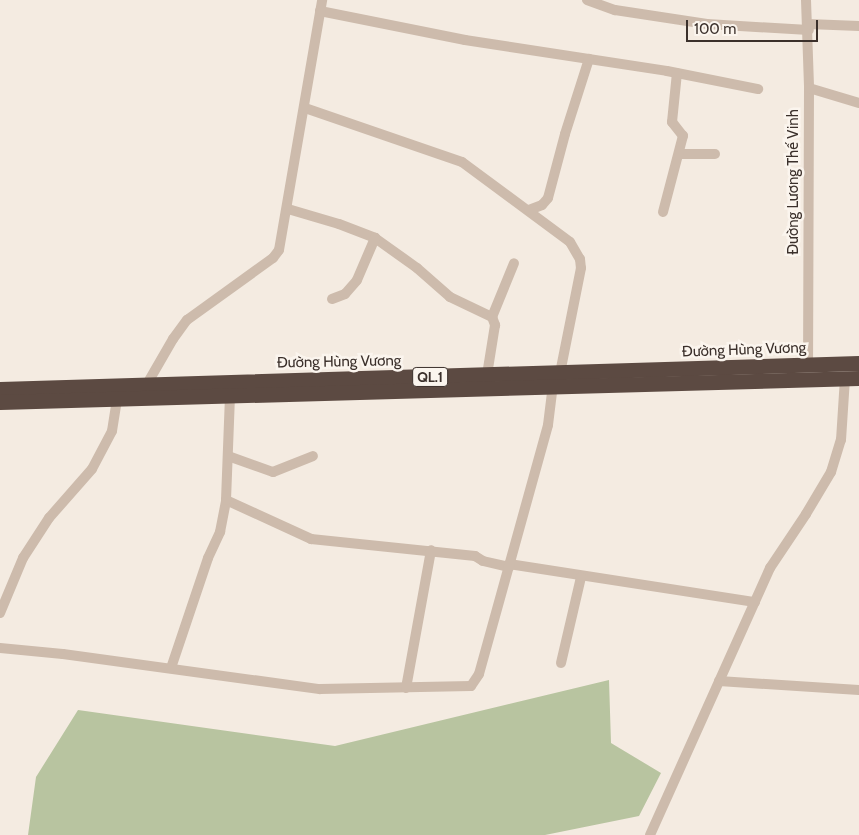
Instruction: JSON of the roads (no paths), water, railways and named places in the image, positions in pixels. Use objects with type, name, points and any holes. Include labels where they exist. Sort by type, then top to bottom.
[{"type":"highway","name":"Đường Hùng Vương","points":[[0,402],[230,395],[808,365],[859,364]]},
{"type":"highway","name":"Đường Hùng Vương","points":[[0,389],[487,375],[557,379],[852,378]]},
{"type":"street","points":[[587,0],[616,10],[707,24],[808,27],[859,26]]},
{"type":"street","name":"Đường Lương Thế Vinh","points":[[806,0],[809,88],[808,365]]},
{"type":"street","points":[[147,384],[173,339],[187,320],[277,254],[282,242],[288,209],[321,5],[465,40],[677,73],[758,89]]},
{"type":"street","points":[[529,210],[542,205],[548,198],[564,134],[589,60]]},
{"type":"street","points":[[663,212],[682,134],[672,122],[677,73]]},
{"type":"street","points":[[809,88],[859,103]]},
{"type":"street","points":[[0,648],[170,668],[320,689],[471,686],[477,680],[548,425],[580,259],[570,242],[462,162],[305,108]]},
{"type":"street","points":[[678,154],[715,154]]},
{"type":"street","points":[[288,209],[338,224],[375,238],[416,268],[450,297],[492,317]]},
{"type":"street","points":[[332,299],[345,294],[357,280],[375,238]]},
{"type":"street","points":[[487,375],[495,325],[492,317],[514,263]]},
{"type":"street","points":[[650,835],[770,568],[831,472],[841,440],[852,378]]},
{"type":"street","points":[[170,668],[208,558],[220,532],[226,500],[230,395]]},
{"type":"street","points":[[0,613],[23,558],[49,518],[92,468],[112,431],[117,398]]},
{"type":"street","points":[[228,456],[273,472],[313,456]]},
{"type":"street","points":[[226,500],[311,539],[431,550],[474,556],[483,561],[509,566],[754,602]]},
{"type":"street","points":[[406,688],[431,550]]},
{"type":"street","points":[[561,663],[581,577]]},
{"type":"street","points":[[719,681],[859,690]]}]
